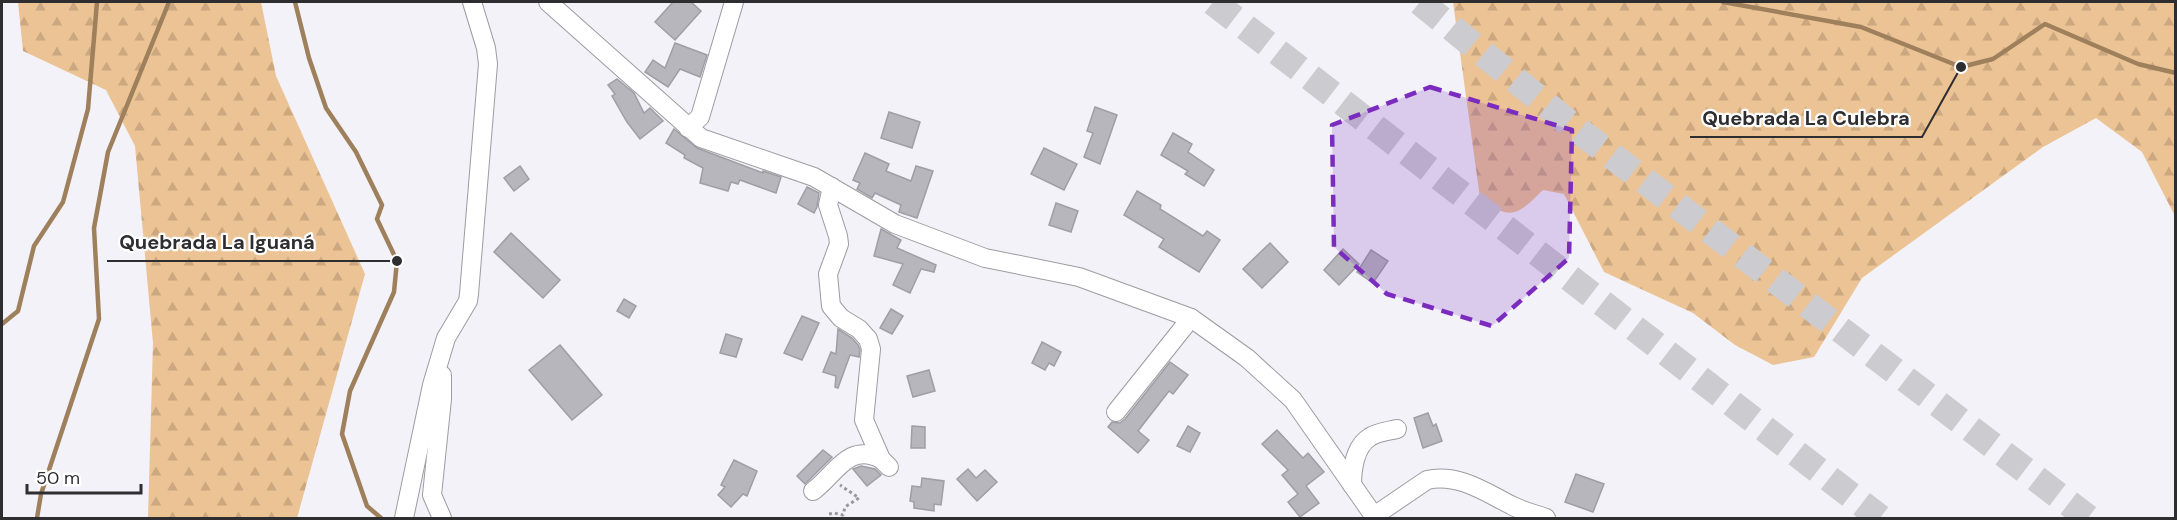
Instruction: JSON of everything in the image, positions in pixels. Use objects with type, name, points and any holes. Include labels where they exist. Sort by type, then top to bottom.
[{"type":"street","points":[[404,519],[432,385],[446,338],[470,294],[488,64],[486,48],[472,2]]},
{"type":"street","points":[[548,2],[688,128],[706,141],[814,177],[895,224],[971,253],[985,258],[1079,277],[1191,318],[1247,358],[1293,400],[1375,517],[1427,480],[1434,478],[1474,485],[1511,506],[1546,519]]},
{"type":"street","points":[[688,128],[700,117],[734,2]]},
{"type":"street","points":[[813,491],[831,476],[845,459],[855,454],[871,454],[885,463],[864,420],[871,349],[869,342],[859,329],[841,318],[831,306],[828,274],[839,244],[828,205],[832,187]]},
{"type":"street","points":[[1116,412],[1191,318]]},
{"type":"street","points":[[442,353],[442,399],[432,495],[442,519]]},
{"type":"street","points":[[1352,484],[1352,469],[1362,443],[1371,435],[1397,429]]},
{"type":"path","points":[[829,514],[843,515],[845,507],[860,498],[839,485],[831,476]]},
{"type":"highlighted area","points":[[1430,87],[1572,130],[1569,258],[1492,326],[1387,294],[1334,247],[1332,125]]},
{"type":"green space","points":[[18,2],[261,2],[276,76],[365,274],[297,518],[148,518],[153,343],[135,146],[106,90],[23,51]]},
{"type":"green space","points":[[1453,2],[2175,2],[2175,216],[2142,152],[2096,118],[2043,147],[1862,278],[1814,357],[1773,365],[1735,345],[1693,313],[1604,272],[1564,194],[1543,190],[1520,210],[1513,212],[1499,210],[1480,198]]},
{"type":"building","points":[[673,2],[691,2],[701,11],[675,40],[655,22]]},
{"type":"building","points":[[675,43],[707,55],[700,77],[680,69],[668,87],[645,72],[653,60],[665,68]]},
{"type":"building","points":[[617,79],[634,93],[644,113],[650,108],[663,121],[640,139],[612,96],[615,94],[608,85]]},
{"type":"building","points":[[1095,107],[1117,115],[1100,164],[1084,157],[1093,133],[1087,131]]},
{"type":"building","points":[[889,112],[920,122],[912,148],[881,138]]},
{"type":"building","points":[[674,129],[697,148],[763,173],[763,171],[781,177],[776,193],[740,180],[738,184],[731,182],[728,191],[700,183],[703,168],[684,158],[685,155],[666,143]]},
{"type":"building","points":[[1173,133],[1192,144],[1188,152],[1214,170],[1204,186],[1185,174],[1188,171],[1161,155]]},
{"type":"building","points":[[1044,148],[1077,164],[1064,190],[1031,174]]},
{"type":"building","points":[[865,153],[889,164],[886,171],[911,181],[916,166],[933,171],[917,218],[899,212],[901,205],[875,193],[872,198],[857,189],[860,183],[853,180]]},
{"type":"building","points":[[520,166],[529,179],[514,191],[504,178]]},
{"type":"building","points":[[807,187],[819,193],[814,213],[798,204]]},
{"type":"building","points":[[1137,191],[1161,205],[1160,209],[1203,236],[1207,231],[1220,240],[1199,272],[1159,247],[1164,239],[1124,215]]},
{"type":"building","points":[[1056,203],[1078,211],[1071,232],[1049,225]]},
{"type":"building","points":[[881,229],[901,240],[897,248],[936,265],[934,272],[921,269],[910,293],[893,285],[903,264],[874,256]]},
{"type":"building","points":[[511,233],[560,280],[543,298],[494,252]]},
{"type":"building","points":[[1270,243],[1288,262],[1262,288],[1243,269]]},
{"type":"building","points":[[1343,249],[1359,264],[1339,285],[1324,270]]},
{"type":"building","points":[[1371,250],[1388,261],[1373,283],[1357,272]]},
{"type":"building","points":[[624,299],[636,306],[629,318],[617,311]]},
{"type":"building","points":[[891,309],[903,316],[892,334],[880,328]]},
{"type":"building","points":[[802,316],[819,323],[802,360],[784,353]]},
{"type":"building","points":[[838,329],[852,338],[860,350],[859,357],[850,355],[838,388],[835,387],[836,376],[823,372],[831,352],[836,354]]},
{"type":"building","points":[[726,334],[742,339],[736,357],[720,353]]},
{"type":"building","points":[[1042,342],[1061,352],[1054,366],[1049,363],[1045,370],[1032,363]]},
{"type":"building","points":[[560,345],[602,395],[572,420],[529,370]]},
{"type":"building","points":[[1170,362],[1188,375],[1173,394],[1169,391],[1138,431],[1149,440],[1138,453],[1108,427],[1112,422],[1120,423],[1125,419]]},
{"type":"building","points":[[929,370],[935,391],[913,397],[907,376]]},
{"type":"building","points":[[1428,413],[1433,426],[1436,424],[1442,441],[1423,448],[1414,418]]},
{"type":"building","points":[[912,426],[925,427],[925,448],[911,448]]},
{"type":"building","points":[[1188,426],[1200,433],[1190,452],[1177,446]]},
{"type":"building","points":[[1277,430],[1303,458],[1308,453],[1324,472],[1306,486],[1319,503],[1300,517],[1288,502],[1298,494],[1282,475],[1288,470],[1262,444]]},
{"type":"building","points":[[823,450],[832,457],[805,484],[797,476]]},
{"type":"building","points":[[734,460],[757,471],[747,496],[743,494],[731,507],[718,495],[725,487],[721,485]]},
{"type":"building","points":[[861,466],[875,469],[881,475],[867,486],[853,469]]},
{"type":"building","points":[[968,469],[976,478],[985,470],[997,482],[977,501],[957,479]]},
{"type":"building","points":[[1576,474],[1604,484],[1593,512],[1565,502]]},
{"type":"building","points":[[922,478],[944,481],[941,505],[934,504],[934,511],[914,508],[914,502],[910,501],[912,486],[921,487]]},
{"type":"waterway","points":[[2,324],[18,311],[34,246],[63,202],[88,109],[97,2]]},
{"type":"waterway","points":[[37,518],[41,494],[99,319],[94,228],[108,152],[169,2]]},
{"type":"waterway","points":[[295,2],[309,58],[326,108],[356,152],[382,205],[377,219],[397,261],[394,292],[350,391],[342,434],[367,506],[381,518]]},
{"type":"waterway","points":[[1723,2],[1861,27],[1961,67],[1993,59],[2045,24],[2138,64],[2176,73]]},
{"type":"tunnel","points":[[1213,2],[1880,518]]},
{"type":"tunnel","points":[[1420,2],[1565,120],[2088,518]]},
{"type":"place","name":"Quebrada La Culebra","points":[[1961,67]]},
{"type":"place","name":"Quebrada La Iguaná","points":[[397,261]]}]
